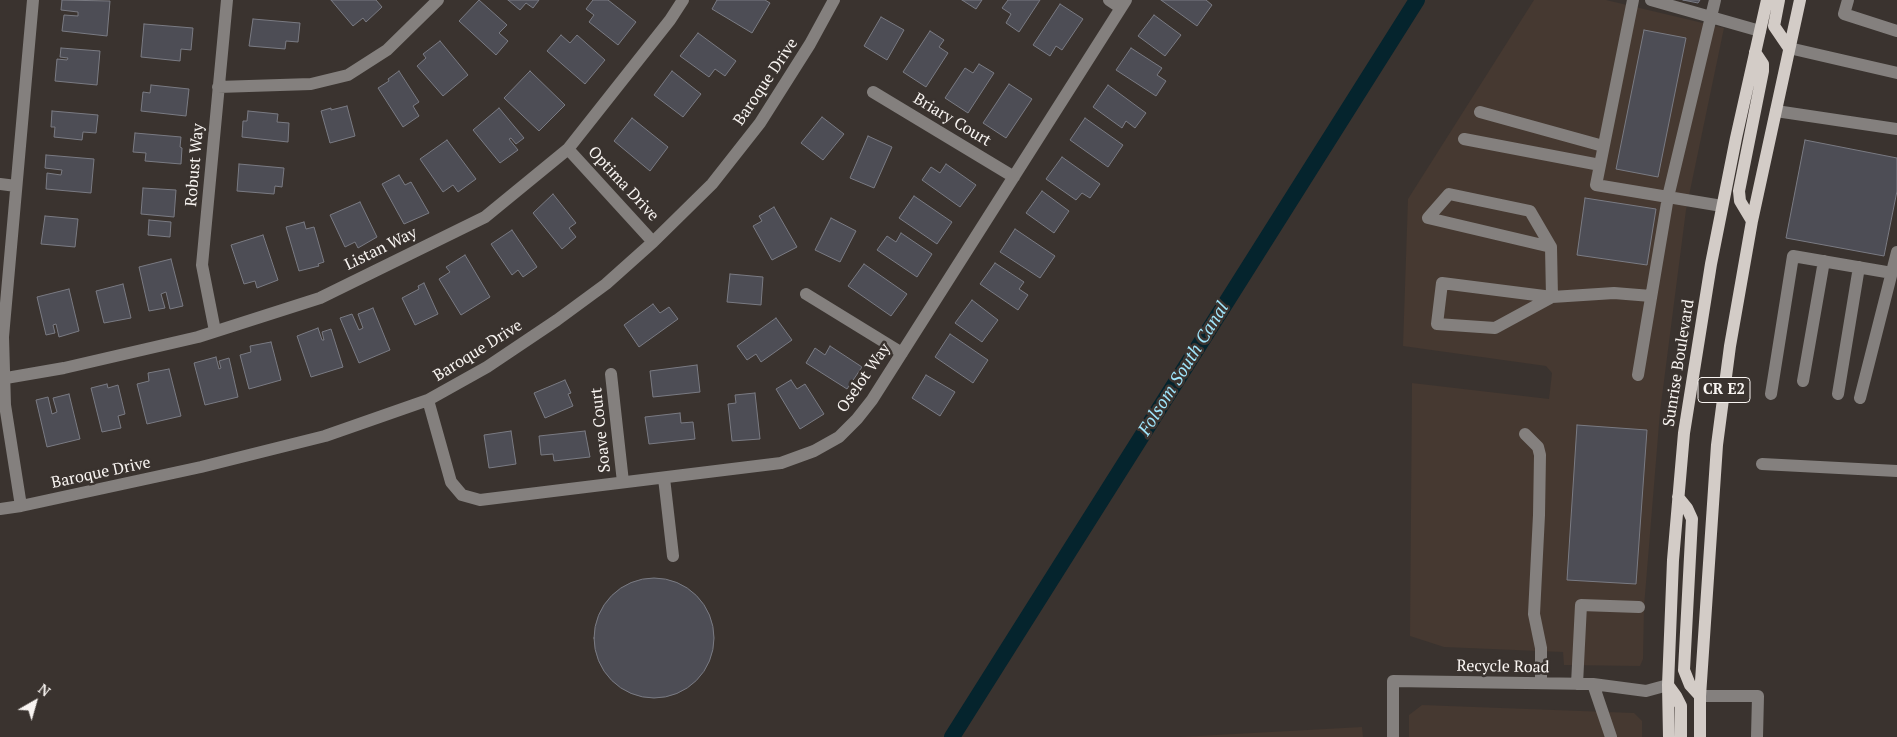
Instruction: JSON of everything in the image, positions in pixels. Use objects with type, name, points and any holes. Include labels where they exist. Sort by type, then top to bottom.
[{"type":"main road","name":"Sunrise Boulevard","points":[[1669,737],[1668,685],[1673,560],[1684,433],[1722,206],[1767,0]]},
{"type":"main road","points":[[1779,0],[1774,26],[1789,48]]},
{"type":"main road","name":"CR E2","points":[[1700,737],[1700,696],[1716,445],[1730,346],[1752,222],[1800,0]]},
{"type":"main road","points":[[1752,222],[1740,201],[1739,190],[1763,71],[1763,64],[1755,52]]},
{"type":"main road","points":[[1678,497],[1687,508],[1692,519],[1684,670],[1690,685],[1700,696]]},
{"type":"main road","points":[[1668,685],[1681,706],[1681,737]]},
{"type":"street","points":[[21,506],[2,379],[3,337],[33,0]]},
{"type":"street","name":"Robust Way","points":[[215,332],[202,265],[227,0]]},
{"type":"street","points":[[218,86],[311,84],[348,75],[387,50],[438,0]]},
{"type":"street","name":"Listan Way","points":[[2,379],[73,366],[215,332],[320,298],[485,217],[568,149],[670,20],[682,0]]},
{"type":"street","name":"Baroque Drive","points":[[0,509],[202,467],[325,436],[428,400],[487,367],[606,284],[653,242],[712,184],[760,123],[810,44],[834,0]]},
{"type":"street","points":[[1109,0],[1124,4]]},
{"type":"street","points":[[1633,0],[1596,185],[1722,206]]},
{"type":"street","points":[[1651,0],[1760,31]]},
{"type":"street","points":[[1638,375],[1668,197],[1715,0]]},
{"type":"street","points":[[1848,0],[1844,14],[1897,31]]},
{"type":"street","name":"Oselot Way","points":[[428,400],[451,482],[462,495],[480,500],[781,463],[814,451],[839,437],[872,400],[1124,4]]},
{"type":"street","points":[[1789,48],[1897,73]]},
{"type":"street","name":"Briary Court","points":[[873,92],[1014,177]]},
{"type":"street","points":[[1776,111],[1897,129]]},
{"type":"street","points":[[1480,112],[1604,146]]},
{"type":"street","points":[[1464,139],[1600,165]]},
{"type":"street","name":"Optima Drive","points":[[568,149],[653,242]]},
{"type":"street","points":[[0,184],[16,186]]},
{"type":"street","points":[[1551,247],[1428,218],[1449,194],[1530,211],[1551,247],[1552,297]]},
{"type":"street","points":[[1860,398],[1897,252]]},
{"type":"street","points":[[1771,394],[1793,256],[1892,273]]},
{"type":"street","points":[[1803,380],[1824,261]]},
{"type":"street","points":[[1838,394],[1860,267]]},
{"type":"street","points":[[1552,297],[1496,328],[1437,324],[1442,283],[1552,297],[1614,293],[1651,296]]},
{"type":"street","points":[[806,294],[902,353]]},
{"type":"street","name":"Soave Court","points":[[611,374],[623,482]]},
{"type":"street","points":[[1525,434],[1538,447],[1540,455],[1534,614],[1541,648],[1541,683]]},
{"type":"street","points":[[1762,464],[1897,471]]},
{"type":"street","points":[[664,478],[673,556]]},
{"type":"street","points":[[1577,684],[1581,605],[1639,607]]},
{"type":"street","name":"Recycle Road","points":[[1393,737],[1392,681],[1593,684],[1646,691],[1668,685]]},
{"type":"street","points":[[1593,684],[1611,737]]},
{"type":"street","points":[[1700,696],[1758,696],[1757,737]]},
{"type":"shaded area","points":[[1534,0],[1606,0],[1724,28],[1686,210],[1660,412],[1644,607],[1643,659],[1640,666],[1564,665],[1563,652],[1444,647],[1410,636],[1412,383],[1549,399],[1552,373],[1546,366],[1403,346],[1408,199]]},
{"type":"shaded area","points":[[1422,705],[1634,713],[1642,721],[1642,737],[1409,737],[1409,715]]},
{"type":"shaded area","points":[[1362,727],[1363,737],[1180,737]]},
{"type":"building","points":[[62,0],[110,1],[107,36],[62,31],[64,15],[78,16],[78,12],[61,10]]},
{"type":"building","points":[[331,0],[376,0],[382,7],[366,22],[363,18],[353,26]]},
{"type":"building","points":[[479,0],[507,25],[499,33],[508,41],[496,55],[459,21]]},
{"type":"building","points":[[508,0],[539,0],[533,8],[526,3],[520,10]]},
{"type":"building","points":[[593,0],[608,0],[636,22],[618,45],[589,22],[594,15],[586,9]]},
{"type":"building","points":[[717,0],[765,0],[770,3],[752,33],[712,9]]},
{"type":"building","points":[[962,0],[982,0],[976,9]]},
{"type":"building","points":[[1008,0],[1040,0],[1019,32],[1006,23],[1011,14],[1002,8]]},
{"type":"building","points":[[1161,0],[1206,0],[1212,5],[1197,26]]},
{"type":"building","points":[[1683,0],[1700,0],[1698,3]]},
{"type":"building","points":[[1060,4],[1083,19],[1062,50],[1056,46],[1050,56],[1033,45]]},
{"type":"building","points":[[1154,15],[1181,35],[1165,56],[1138,36]]},
{"type":"building","points":[[881,17],[904,30],[887,60],[864,46]]},
{"type":"building","points":[[253,19],[300,23],[298,42],[286,41],[285,49],[249,46]]},
{"type":"building","points":[[144,24],[193,28],[191,50],[181,49],[180,61],[141,57]]},
{"type":"building","points":[[1644,30],[1686,38],[1658,177],[1616,169]]},
{"type":"building","points":[[930,31],[944,40],[939,47],[948,53],[926,87],[903,72]]},
{"type":"building","points":[[698,33],[736,61],[725,76],[715,69],[709,77],[680,56]]},
{"type":"building","points":[[561,35],[570,43],[577,35],[605,60],[585,84],[547,51]]},
{"type":"building","points":[[440,41],[468,75],[443,96],[417,66],[426,58],[423,54]]},
{"type":"building","points":[[61,48],[100,51],[97,85],[55,81],[57,59],[67,60],[68,58],[60,57]]},
{"type":"building","points":[[1131,48],[1162,68],[1157,75],[1166,81],[1156,96],[1116,70]]},
{"type":"building","points":[[979,64],[994,73],[968,113],[945,98],[965,68],[973,73]]},
{"type":"building","points":[[399,71],[419,102],[413,106],[419,116],[403,127],[378,88]]},
{"type":"building","points":[[530,71],[565,105],[539,131],[504,98]]},
{"type":"building","points":[[672,71],[701,94],[683,117],[654,95]]},
{"type":"building","points":[[1009,84],[1032,99],[1006,138],[983,123]]},
{"type":"building","points":[[151,85],[189,89],[186,116],[141,111],[143,92],[150,93]]},
{"type":"building","points":[[1108,85],[1146,113],[1135,128],[1126,121],[1122,128],[1093,107]]},
{"type":"building","points":[[347,106],[355,136],[330,143],[321,111]]},
{"type":"building","points":[[499,108],[524,138],[516,144],[511,138],[509,139],[518,150],[500,163],[473,130]]},
{"type":"building","points":[[52,111],[98,115],[96,133],[83,132],[82,140],[54,137],[55,127],[51,127]]},
{"type":"building","points":[[248,111],[278,114],[277,122],[289,123],[288,142],[242,137],[243,121],[247,121]]},
{"type":"building","points":[[822,117],[844,134],[823,160],[801,143]]},
{"type":"building","points":[[632,118],[668,147],[650,171],[614,141]]},
{"type":"building","points":[[1085,118],[1123,145],[1108,167],[1070,140]]},
{"type":"building","points":[[135,133],[181,137],[181,164],[145,161],[146,153],[133,152]]},
{"type":"building","points":[[868,136],[892,147],[874,188],[850,178]]},
{"type":"building","points":[[447,140],[476,179],[458,192],[453,185],[443,192],[420,159]]},
{"type":"building","points":[[1805,140],[1897,158],[1897,191],[1884,256],[1786,238]]},
{"type":"building","points":[[46,155],[94,159],[91,193],[46,189],[47,173],[61,175],[62,170],[45,168]]},
{"type":"building","points":[[1062,157],[1100,184],[1090,198],[1082,193],[1076,200],[1046,179]]},
{"type":"building","points":[[239,164],[284,168],[282,187],[275,186],[274,194],[237,191]]},
{"type":"building","points":[[946,164],[976,185],[960,207],[922,180],[931,167],[940,173]]},
{"type":"building","points":[[399,175],[405,185],[411,182],[429,213],[404,224],[382,184]]},
{"type":"building","points":[[143,188],[176,190],[174,217],[141,214]]},
{"type":"building","points":[[1042,191],[1069,211],[1054,233],[1026,213]]},
{"type":"building","points":[[553,194],[576,223],[569,228],[576,237],[562,249],[533,213]]},
{"type":"building","points":[[914,196],[952,222],[937,244],[899,218]]},
{"type":"building","points":[[1585,198],[1656,209],[1647,265],[1577,255]]},
{"type":"building","points":[[360,202],[377,237],[358,248],[355,242],[345,247],[330,215]]},
{"type":"building","points":[[774,207],[797,247],[772,260],[753,226],[762,221],[759,216]]},
{"type":"building","points":[[45,216],[78,219],[75,247],[41,244]]},
{"type":"building","points":[[831,218],[856,231],[840,262],[815,250]]},
{"type":"building","points":[[149,220],[171,222],[170,237],[148,235]]},
{"type":"building","points":[[304,222],[306,229],[314,227],[324,262],[318,264],[319,266],[299,271],[286,227]]},
{"type":"building","points":[[1015,229],[1055,256],[1040,278],[1000,252]]},
{"type":"building","points":[[512,230],[537,267],[523,277],[518,270],[512,275],[491,244]]},
{"type":"building","points":[[901,233],[932,254],[917,277],[877,250],[887,236],[896,242]]},
{"type":"building","points":[[263,235],[278,280],[257,288],[255,281],[244,284],[231,245]]},
{"type":"building","points":[[465,255],[490,297],[461,315],[439,279],[450,272],[446,267]]},
{"type":"building","points":[[171,259],[183,306],[170,309],[166,292],[161,294],[165,308],[149,311],[139,267]]},
{"type":"building","points":[[995,263],[1024,282],[1019,289],[1028,295],[1018,310],[980,284]]},
{"type":"building","points":[[864,264],[907,294],[891,316],[848,286]]},
{"type":"building","points":[[730,274],[763,277],[761,305],[727,302]]},
{"type":"building","points":[[424,283],[438,314],[415,325],[402,298],[419,289],[418,286]]},
{"type":"building","points":[[123,284],[131,318],[104,323],[96,291]]},
{"type":"building","points":[[69,289],[79,331],[59,337],[56,324],[53,325],[55,333],[46,335],[37,297]]},
{"type":"building","points":[[972,300],[998,320],[982,342],[955,323]]},
{"type":"building","points":[[653,304],[660,313],[669,307],[678,319],[639,347],[624,325]]},
{"type":"building","points":[[373,308],[390,350],[359,363],[340,318],[352,314],[359,330],[363,328],[358,314]]},
{"type":"building","points":[[776,318],[792,340],[761,362],[756,354],[747,360],[737,346]]},
{"type":"building","points":[[318,328],[322,340],[324,340],[322,332],[331,329],[343,367],[311,377],[297,336]]},
{"type":"building","points":[[950,334],[988,360],[973,383],[935,357]]},
{"type":"building","points":[[271,342],[281,380],[249,389],[240,355],[251,352],[250,346]]},
{"type":"building","points":[[830,346],[862,367],[847,389],[806,363],[815,348],[825,355]]},
{"type":"building","points":[[216,357],[219,369],[221,368],[219,361],[229,358],[238,397],[205,405],[194,363]]},
{"type":"building","points":[[697,365],[700,392],[653,397],[650,371]]},
{"type":"building","points":[[169,369],[181,416],[147,424],[137,384],[149,381],[148,373]]},
{"type":"building","points":[[926,375],[955,392],[940,416],[912,398]]},
{"type":"building","points":[[565,380],[571,393],[568,394],[573,406],[545,418],[534,393]]},
{"type":"building","points":[[791,380],[797,389],[805,384],[824,414],[800,429],[776,389]]},
{"type":"building","points":[[107,384],[108,388],[118,385],[125,414],[118,416],[121,428],[102,432],[91,388]]},
{"type":"building","points":[[755,393],[760,439],[732,441],[728,404],[736,403],[735,395]]},
{"type":"building","points":[[69,394],[80,439],[47,447],[36,400],[48,397],[52,414],[57,412],[53,398]]},
{"type":"building","points":[[680,413],[681,423],[693,422],[695,439],[649,444],[645,417]]},
{"type":"building","points":[[1577,425],[1647,430],[1636,584],[1567,580]]},
{"type":"building","points":[[511,431],[516,464],[489,468],[484,435]]},
{"type":"building","points":[[585,431],[590,457],[554,461],[553,454],[541,455],[539,436]]},
{"type":"building","points":[[654,578],[666,579],[677,583],[687,588],[696,596],[704,605],[709,615],[713,626],[713,650],[709,661],[704,671],[696,680],[687,688],[677,693],[666,697],[654,698],[642,697],[631,693],[621,688],[612,680],[604,671],[599,661],[595,650],[594,638],[595,626],[599,615],[604,605],[612,596],[621,588],[631,583],[642,579]]},
{"type":"waterway","name":"Folsom South Canal","points":[[952,737],[1417,0]]}]
